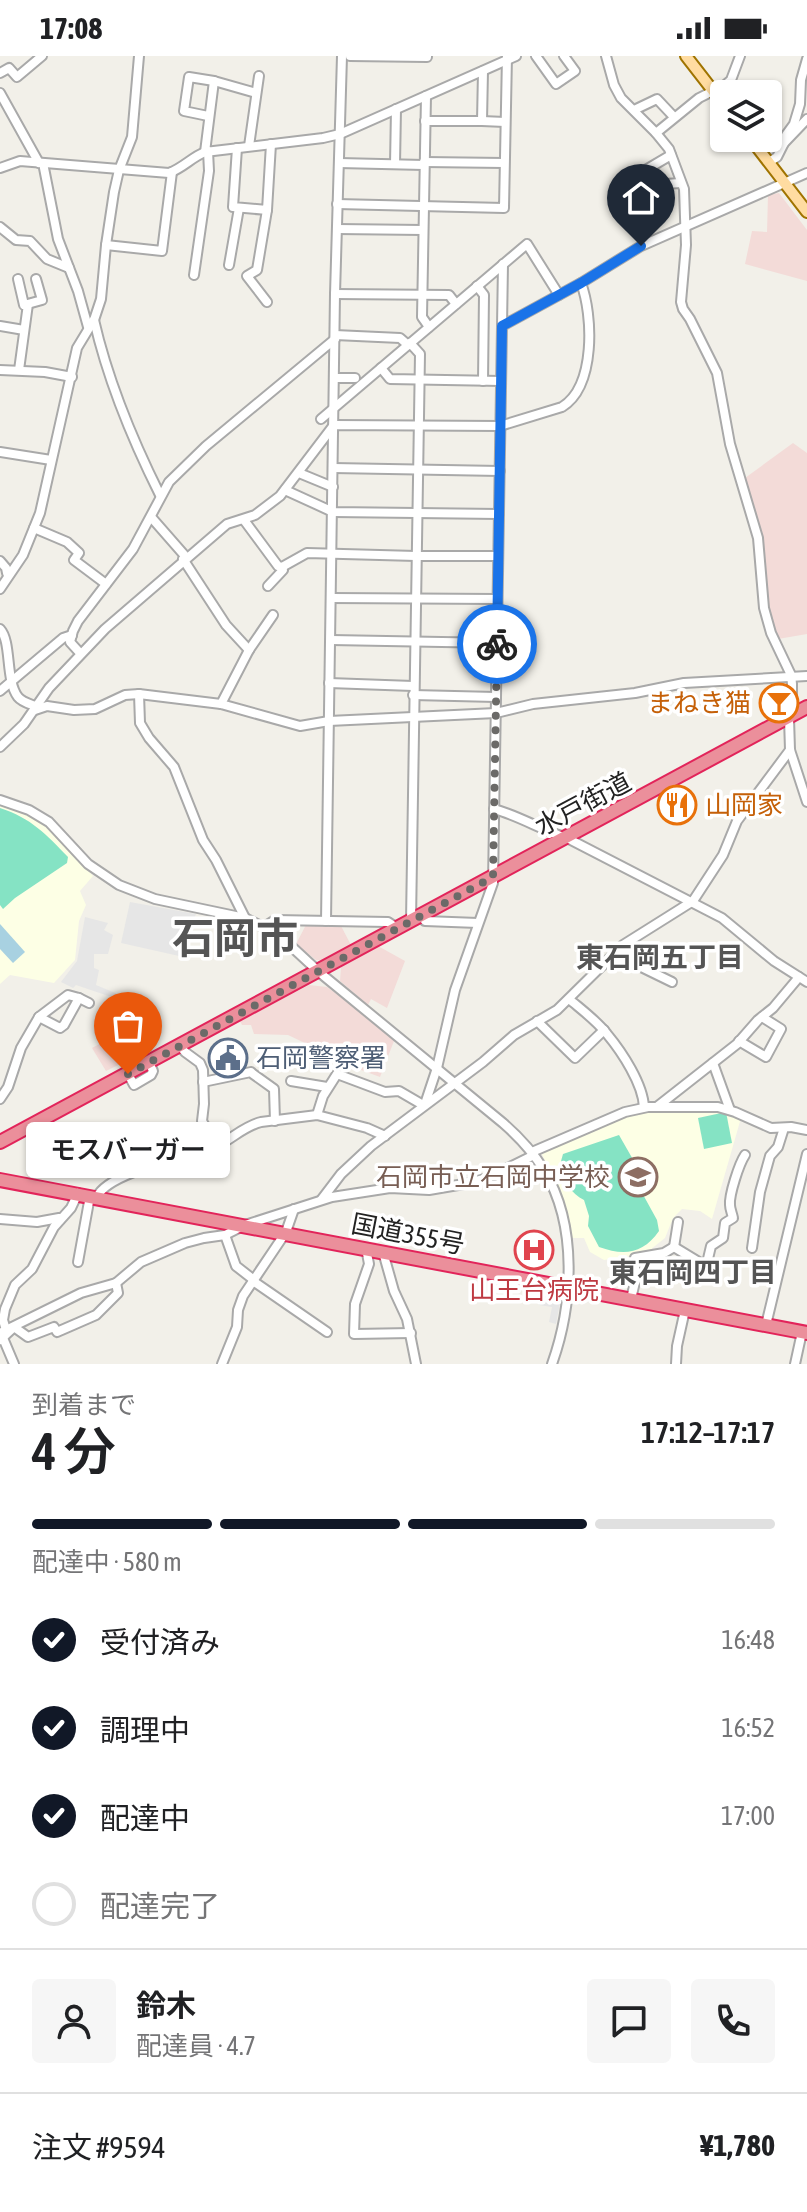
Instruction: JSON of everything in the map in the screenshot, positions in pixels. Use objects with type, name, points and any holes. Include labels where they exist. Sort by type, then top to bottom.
[{"type":"highway","name":"水戸街道","points":[[0,1142],[807,707]]},
{"type":"highway","name":"国道355号","points":[[0,1180],[804,1332]]},
{"type":"main road","points":[[686,56],[710,87]]},
{"type":"main road","points":[[761,152],[807,212]]},
{"type":"street","points":[[0,73],[9,68],[17,77],[42,56]]},
{"type":"street","points":[[0,589],[6,574],[23,555],[43,505],[77,348],[101,299],[106,245],[119,170],[132,137],[139,56]]},
{"type":"street","points":[[326,921],[335,294],[342,56]]},
{"type":"street","points":[[350,56],[427,57]]},
{"type":"street","points":[[536,56],[556,84],[575,71],[564,56]]},
{"type":"street","points":[[606,56],[621,98],[656,133],[671,155],[684,189],[686,245],[681,302],[717,373],[730,444],[758,538],[764,608],[771,633],[791,675],[790,750],[807,802]]},
{"type":"street","points":[[731,80],[740,56]]},
{"type":"street","points":[[0,168],[20,161],[160,174],[172,172],[206,152],[340,134],[510,58]]},
{"type":"street","points":[[337,204],[504,208],[505,122],[510,58]]},
{"type":"street","points":[[769,162],[777,157],[803,105],[801,80],[807,59]]},
{"type":"street","points":[[482,121],[483,71]]},
{"type":"street","points":[[249,146],[259,76]]},
{"type":"street","points":[[208,116],[184,111],[189,77],[256,93]]},
{"type":"street","points":[[194,275],[209,171],[206,152],[208,116],[214,81]]},
{"type":"street","points":[[656,133],[710,91]]},
{"type":"street","points":[[0,93],[41,163],[58,239],[124,418],[160,495]]},
{"type":"street","points":[[426,96],[422,317],[429,327]]},
{"type":"street","points":[[634,110],[657,99],[674,117]]},
{"type":"street","points":[[395,164],[396,109]]},
{"type":"street","points":[[784,143],[807,119]]},
{"type":"street","points":[[425,121],[505,122]]},
{"type":"street","points":[[267,302],[247,276],[257,270],[267,210],[271,144]]},
{"type":"street","points":[[237,148],[233,207],[267,210]]},
{"type":"street","points":[[671,155],[632,178],[639,190],[649,185],[681,183]]},
{"type":"street","points":[[339,163],[504,163]]},
{"type":"street","points":[[106,245],[162,251],[172,172]]},
{"type":"street","points":[[502,326],[641,246],[807,173]]},
{"type":"street","points":[[229,265],[239,208]]},
{"type":"street","points":[[0,227],[16,240],[30,241],[47,259],[69,268]]},
{"type":"street","points":[[337,229],[423,230]]},
{"type":"street","points":[[321,419],[527,244],[559,295]]},
{"type":"street","points":[[424,1105],[437,1068],[455,990],[491,892],[493,877],[503,264]]},
{"type":"street","points":[[18,279],[24,305],[42,300],[36,279]]},
{"type":"street","points":[[334,425],[500,426],[569,403],[588,364],[588,307],[581,283]]},
{"type":"street","points":[[477,286],[484,295],[483,381]]},
{"type":"street","points":[[335,294],[449,295],[456,304]]},
{"type":"street","points":[[19,370],[28,304]]},
{"type":"street","points":[[0,326],[24,330]]},
{"type":"street","points":[[80,653],[70,642],[83,613],[133,549],[169,482],[206,446],[335,337],[400,338],[409,344],[420,354],[413,690],[417,918],[478,923]]},
{"type":"street","points":[[484,338],[502,338]]},
{"type":"street","points":[[381,368],[390,379],[501,381]]},
{"type":"street","points":[[0,370],[72,377]]},
{"type":"street","points":[[334,378],[355,378]]},
{"type":"street","points":[[0,747],[24,724],[80,653],[184,558],[227,524],[255,515],[285,490],[334,425]]},
{"type":"street","points":[[0,452],[51,460]]},
{"type":"street","points":[[333,468],[500,471]]},
{"type":"street","points":[[299,473],[333,487]]},
{"type":"street","points":[[285,490],[333,512],[499,514]]},
{"type":"street","points":[[151,517],[184,558],[226,625],[249,650]]},
{"type":"street","points":[[244,520],[278,566],[282,567]]},
{"type":"street","points":[[34,528],[67,542],[79,553],[74,560],[106,584]]},
{"type":"street","points":[[268,586],[283,570],[282,567],[303,554],[498,556]]},
{"type":"street","points":[[0,561],[6,568],[6,574]]},
{"type":"street","points":[[331,598],[497,599]]},
{"type":"street","points":[[221,704],[249,650],[273,615]]},
{"type":"street","points":[[0,629],[6,636],[7,660],[17,695],[35,708],[95,709],[125,695],[139,694],[221,704],[300,726],[329,721],[496,713],[533,704],[635,693],[684,683],[807,676]]},
{"type":"street","points":[[0,691],[63,638],[72,635]]},
{"type":"street","points":[[331,640],[497,643]]},
{"type":"street","points":[[329,683],[496,697]]},
{"type":"street","points":[[139,694],[140,723],[174,767],[203,840],[245,918]]},
{"type":"street","points":[[322,1199],[341,1174],[385,1136],[483,1062],[507,1040],[552,1014],[618,950],[693,901],[723,855],[737,821],[790,750]]},
{"type":"street","points":[[0,800],[29,810],[49,822],[88,864],[119,885],[155,899],[245,918],[264,927],[284,940],[503,1123],[533,1154],[551,1183],[563,1221],[570,1287],[552,1364]]},
{"type":"street","points":[[494,809],[516,815],[567,838],[693,901],[722,918],[774,961],[803,980],[739,1041],[658,1107]]},
{"type":"street","points":[[264,927],[275,920],[388,922],[397,928]]},
{"type":"street","points":[[618,950],[633,963],[672,982]]},
{"type":"street","points":[[0,1099],[8,1087],[21,1048],[39,1017],[68,995],[89,1003]]},
{"type":"street","points":[[39,1017],[60,1028],[79,998]]},
{"type":"street","points":[[569,999],[604,1030],[633,1073],[642,1092],[644,1107]]},
{"type":"street","points":[[739,1041],[766,1057],[781,1029],[762,1017]]},
{"type":"street","points":[[537,1021],[575,1058],[604,1030]]},
{"type":"street","points":[[180,1046],[200,1063],[204,1104],[202,1121],[217,1146]]},
{"type":"street","points":[[713,1063],[730,1110]]},
{"type":"street","points":[[203,1082],[251,1072],[274,1089],[275,1121]]},
{"type":"street","points":[[317,1115],[327,1087],[337,1074],[385,1092],[399,1091],[424,1105]]},
{"type":"street","points":[[291,1081],[327,1087]]},
{"type":"street","points":[[5,1334],[81,1293],[116,1283],[141,1262],[185,1243],[225,1235],[245,1225],[322,1199],[375,1190],[429,1190],[488,1178],[625,1112],[644,1107],[730,1110],[764,1126],[807,1130]]},
{"type":"street","points":[[14,1364],[3,1320],[15,1285],[32,1269],[60,1218],[89,1195],[115,1180],[217,1146],[252,1124],[317,1115],[385,1136]]},
{"type":"street","points":[[752,1248],[760,1192],[770,1156],[778,1147],[784,1128]]},
{"type":"street","points":[[137,1129],[154,1133],[166,1162]]},
{"type":"street","points":[[766,1325],[807,1154]]},
{"type":"street","points":[[674,1247],[702,1264],[707,1263],[711,1246],[723,1238],[725,1223],[733,1218],[730,1201],[739,1165],[745,1155]]},
{"type":"street","points":[[78,1262],[89,1195]]},
{"type":"street","points":[[224,1362],[237,1327],[243,1296],[286,1232],[294,1209]]},
{"type":"street","points":[[0,1219],[37,1222],[60,1218]]},
{"type":"street","points":[[631,1299],[635,1258],[664,1253],[674,1247],[678,1222]]},
{"type":"street","points":[[225,1235],[236,1266],[327,1332]]},
{"type":"street","points":[[366,1248],[368,1272],[355,1304],[354,1334],[411,1333]]},
{"type":"street","points":[[383,1252],[394,1291],[407,1319],[416,1364]]},
{"type":"street","points":[[5,1334],[28,1337],[54,1327],[57,1332],[96,1315],[118,1293],[116,1283]]},
{"type":"street","points":[[676,1364],[685,1310]]},
{"type":"street","points":[[795,1364],[804,1332]]},
{"type":"shaded area","points":[[779,193],[807,230],[807,281],[745,264],[752,231],[767,232],[768,195]]},
{"type":"shaded area","points":[[793,443],[807,453],[807,634],[778,639],[765,594],[760,542],[745,478]]},
{"type":"shaded area","points":[[0,805],[39,820],[93,876],[80,891],[86,905],[79,921],[75,960],[54,983],[10,975],[0,984]]},
{"type":"shaded area","points":[[130,902],[196,914],[179,956],[121,943]]},
{"type":"shaded area","points":[[85,917],[108,923],[104,930],[113,935],[108,954],[94,954],[94,968],[99,970],[96,985],[137,1002],[135,1005],[61,982],[77,961]]},
{"type":"shaded area","points":[[307,923],[340,924],[351,945],[316,960],[296,944]]},
{"type":"shaded area","points":[[378,946],[405,961],[387,1008],[371,999],[368,1005],[340,981],[341,967]]},
{"type":"shaded area","points":[[309,985],[327,987],[394,1041],[380,1077],[334,1060],[330,1055],[288,1035],[254,1034],[251,1025],[242,1025],[240,1021]]},
{"type":"shaded area","points":[[109,1039],[125,1039],[149,1050],[106,1071],[92,1048]]},
{"type":"shaded area","name":"石岡市立石岡中学校","points":[[650,1108],[726,1111],[741,1118],[712,1219],[700,1211],[682,1209],[673,1218],[665,1238],[645,1254],[604,1260],[590,1252],[584,1238],[571,1238],[564,1202],[541,1152],[616,1121],[630,1112]]},
{"type":"shaded area","points":[[533,1286],[556,1291],[561,1298],[556,1324],[549,1322],[552,1307],[539,1305],[540,1299],[531,1297]]},
{"type":"green space","points":[[0,808],[37,828],[68,857],[67,863],[3,909],[0,905]]},
{"type":"green space","points":[[726,1112],[732,1143],[704,1149],[698,1118]]},
{"type":"green space","points":[[619,1135],[639,1170],[635,1180],[657,1220],[659,1231],[640,1249],[625,1252],[599,1247],[588,1226],[589,1216],[584,1200],[568,1186],[561,1165],[563,1154]]},
{"type":"water","points":[[0,924],[25,952],[13,963],[0,949]]},
{"type":"way so far","points":[[128,1074],[493,877],[497,644]]},
{"type":"place","name":"まねき猫","points":[[779,703]]},
{"type":"place","name":"山岡家","points":[[677,805]]},
{"type":"place","name":"石岡警察署","points":[[228,1058]]},
{"type":"place","name":"モスバーガー","points":[[128,1074]]},
{"type":"place","name":"石岡市立石岡中学校","points":[[638,1177]]},
{"type":"place","name":"山王台病院","points":[[534,1250]]},
{"type":"district","name":"石岡市","points":[[235,938]]},
{"type":"district","name":"東石岡五丁目","points":[[660,957]]},
{"type":"district","name":"東石岡四丁目","points":[[693,1272]]},
{"type":"route","points":[[497,644],[502,326],[641,246]]}]
